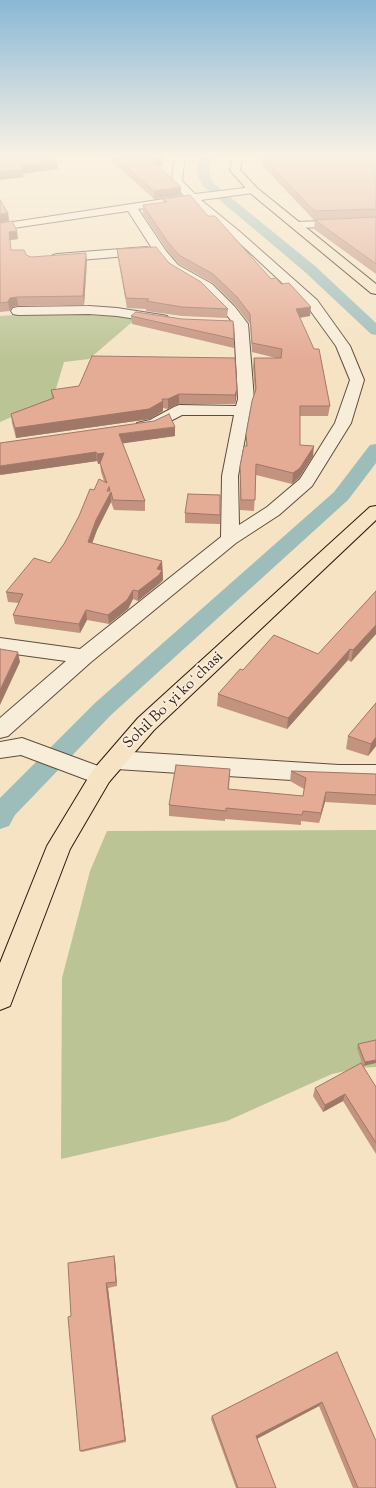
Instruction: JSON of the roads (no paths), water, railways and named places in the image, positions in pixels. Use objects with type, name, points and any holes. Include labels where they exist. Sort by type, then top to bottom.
[{"type":"main road","points":[[296,225],[373,286]]},
{"type":"main road","name":"Sohil Boʻyi koʻchasi","points":[[0,997],[59,846],[108,768],[146,724],[375,512]]},
{"type":"street","points":[[0,227],[18,224]]},
{"type":"street","points":[[143,224],[174,268],[207,287],[230,310],[241,324],[246,399],[242,411],[230,476],[230,538]]},
{"type":"street","points":[[0,730],[84,657],[185,575],[218,551],[230,538],[273,511],[306,482],[343,423],[357,380],[343,346],[312,302],[226,224]]},
{"type":"street","points":[[296,225],[311,224]]},
{"type":"street","points":[[48,258],[160,250]]},
{"type":"street","points":[[18,311],[51,310],[110,312],[174,321]]},
{"type":"street","points":[[226,324],[241,324]]},
{"type":"street","points":[[131,428],[154,424],[179,410],[242,411]]},
{"type":"street","points":[[0,645],[84,657]]},
{"type":"street","points":[[0,750],[22,746],[108,768],[376,774]]},
{"type":"waterway","points":[[256,224],[310,269],[376,331]]},
{"type":"waterway","points":[[0,819],[6,808],[103,709],[341,496],[376,449]]}]
